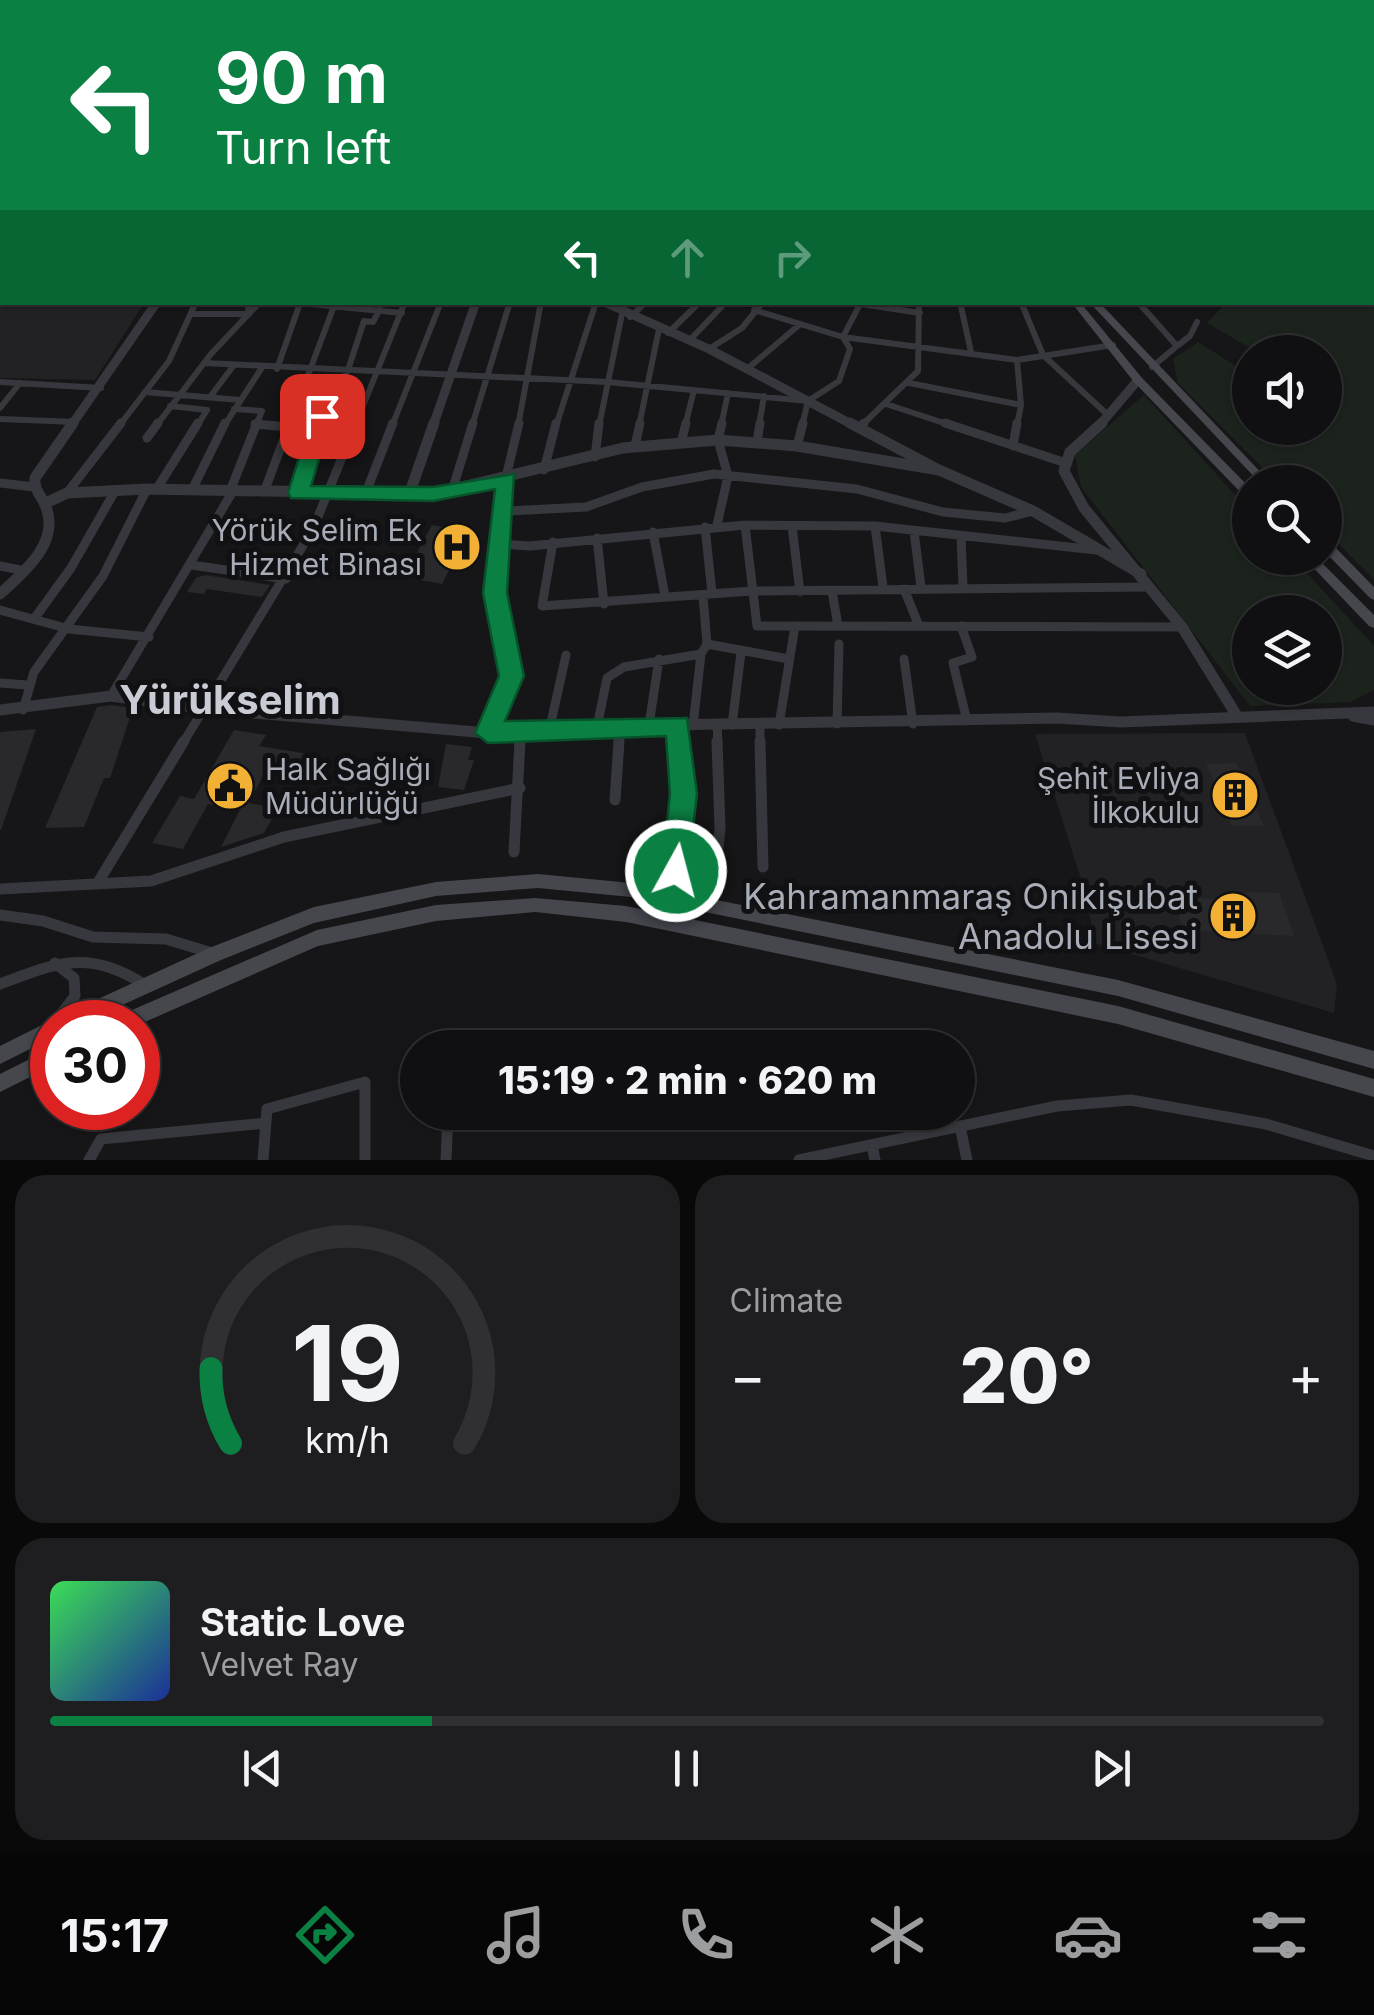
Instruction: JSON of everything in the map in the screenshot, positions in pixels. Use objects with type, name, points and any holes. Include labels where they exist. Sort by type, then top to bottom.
[{"type":"main road","points":[[1079,305],[1138,380],[1232,477]]},
{"type":"main road","points":[[1096,305],[1247,465]]},
{"type":"main road","points":[[1342,562],[1374,595]]},
{"type":"main road","points":[[1327,575],[1374,623]]},
{"type":"main road","points":[[113,1000],[314,914],[436,889],[538,881],[631,890],[1118,988],[1374,1060]]},
{"type":"main road","points":[[160,1006],[317,938],[436,913],[535,905],[626,914],[1118,1014],[1374,1088]]},
{"type":"main road","points":[[0,1054],[30,1038]]},
{"type":"main road","points":[[0,1082],[30,1068]]},
{"type":"street","points":[[0,594],[44,550],[52,532],[46,503],[34,487],[35,478],[102,388],[154,305]]},
{"type":"street","points":[[67,493],[169,361],[195,305]]},
{"type":"street","points":[[248,305],[248,314]]},
{"type":"street","points":[[147,438],[204,362],[257,305]]},
{"type":"street","points":[[277,368],[299,305]]},
{"type":"street","points":[[97,884],[286,579],[328,493],[404,308],[326,305]]},
{"type":"street","points":[[365,495],[417,373],[440,305]]},
{"type":"street","points":[[409,495],[475,305]]},
{"type":"street","points":[[452,490],[509,305]]},
{"type":"street","points":[[488,733],[512,676],[495,593],[507,479],[530,378],[541,305]]},
{"type":"street","points":[[544,470],[568,380],[604,305]]},
{"type":"street","points":[[608,305],[709,349],[940,470],[1034,511],[1141,574]]},
{"type":"street","points":[[596,457],[607,382],[626,316],[642,305]]},
{"type":"street","points":[[635,446],[646,386],[663,331],[696,305]]},
{"type":"street","points":[[689,341],[723,305]]},
{"type":"street","points":[[709,349],[742,328],[760,305]]},
{"type":"street","points":[[843,337],[860,305]]},
{"type":"street","points":[[868,305],[920,313]]},
{"type":"street","points":[[860,427],[918,371],[920,305]]},
{"type":"street","points":[[961,305],[971,352]]},
{"type":"street","points":[[1022,305],[1043,355],[1109,416]]},
{"type":"street","points":[[1141,305],[1177,346]]},
{"type":"street","points":[[264,492],[334,306]]},
{"type":"street","points":[[299,493],[322,416],[348,370],[364,321],[373,322],[380,309]]},
{"type":"street","points":[[754,310],[843,337],[1017,360],[1113,344]]},
{"type":"street","points":[[192,314],[248,314]]},
{"type":"street","points":[[1152,367],[1190,336],[1197,322]]},
{"type":"street","points":[[747,370],[800,325]]},
{"type":"street","points":[[204,362],[607,382],[808,402],[840,381],[850,348],[843,337]]},
{"type":"street","points":[[1013,446],[1021,405],[1017,360]]},
{"type":"street","points":[[210,397],[234,365]]},
{"type":"street","points":[[192,490],[237,405],[263,366]]},
{"type":"street","points":[[1138,380],[1109,416],[1082,437],[1066,463],[1070,486],[1182,626],[1236,716]]},
{"type":"street","points":[[0,382],[102,388]]},
{"type":"street","points":[[0,408],[20,383]]},
{"type":"street","points":[[909,383],[1021,405]]},
{"type":"street","points":[[680,443],[694,390]]},
{"type":"street","points":[[111,696],[192,565],[232,491],[262,412],[210,397],[145,392]]},
{"type":"street","points":[[717,526],[728,476],[718,440],[728,393]]},
{"type":"street","points":[[757,442],[764,396]]},
{"type":"street","points":[[797,446],[808,402]]},
{"type":"street","points":[[886,404],[1066,463]]},
{"type":"street","points":[[23,710],[26,684],[38,663],[68,629],[152,489],[207,410],[170,406]]},
{"type":"street","points":[[0,420],[76,422]]},
{"type":"street","points":[[255,424],[289,427]]},
{"type":"street","points":[[46,503],[67,493],[152,489],[409,495],[507,479],[635,446],[718,440],[797,446],[940,470]]},
{"type":"street","points":[[506,512],[586,507],[642,487],[714,474],[857,489],[943,512],[1005,518],[1034,511]]},
{"type":"street","points":[[0,484],[34,487]]},
{"type":"street","points":[[34,619],[71,568],[115,491]]},
{"type":"street","points":[[502,544],[745,524],[875,526],[1099,550]]},
{"type":"street","points":[[745,524],[758,626],[1182,626]]},
{"type":"street","points":[[792,526],[800,592]]},
{"type":"street","points":[[875,526],[883,587]]},
{"type":"street","points":[[693,726],[708,594],[706,527]]},
{"type":"street","points":[[914,530],[921,587]]},
{"type":"street","points":[[654,532],[664,596]]},
{"type":"street","points":[[596,538],[604,604]]},
{"type":"street","points":[[961,538],[963,588]]},
{"type":"street","points":[[553,542],[542,606],[752,591],[1152,587]]},
{"type":"street","points":[[192,565],[286,579]]},
{"type":"street","points":[[0,566],[26,571]]},
{"type":"street","points":[[904,589],[919,626]]},
{"type":"street","points":[[832,590],[838,626]]},
{"type":"street","points":[[0,610],[68,629],[149,637]]},
{"type":"street","points":[[779,725],[795,626]]},
{"type":"street","points":[[961,626],[972,657],[953,663],[967,722]]},
{"type":"street","points":[[837,724],[839,644]]},
{"type":"street","points":[[596,727],[608,678],[624,667],[704,649],[789,659]]},
{"type":"street","points":[[715,876],[724,725],[741,653]]},
{"type":"street","points":[[550,727],[566,655]]},
{"type":"street","points":[[649,725],[659,659]]},
{"type":"street","points":[[904,659],[913,724]]},
{"type":"street","points":[[0,682],[26,684]]},
{"type":"street","points":[[0,710],[111,696],[206,709],[488,733],[550,727],[913,724],[1056,718],[1121,722],[1374,712]]},
{"type":"street","points":[[1349,715],[1374,720]]},
{"type":"street","points":[[676,871],[684,794],[678,725]]},
{"type":"street","points":[[760,725],[763,867]]},
{"type":"street","points":[[615,800],[620,726]]},
{"type":"street","points":[[514,852],[520,732]]},
{"type":"street","points":[[0,889],[150,882],[284,837],[520,788]]},
{"type":"street","points":[[0,915],[43,921],[93,937],[166,938],[215,954]]},
{"type":"street","points":[[0,984],[55,963],[87,959],[113,963],[145,985]]},
{"type":"street","points":[[55,963],[74,978],[72,1000]]},
{"type":"street","points":[[264,1160],[267,1108],[364,1082],[365,1160]]},
{"type":"street","points":[[975,1123],[1057,1106],[1131,1100],[1266,1124],[1374,1156]]},
{"type":"street","points":[[89,1160],[101,1139],[126,1133],[266,1124]]},
{"type":"street","points":[[446,1160],[447,1130]]},
{"type":"street","points":[[799,1160],[873,1152],[947,1130]]},
{"type":"street","points":[[961,1130],[967,1160]]},
{"type":"shaded area","points":[[0,305],[143,305],[95,380],[0,378]]},
{"type":"shaded area","points":[[1224,305],[1374,305],[1374,580],[1342,547],[1342,465],[1260,465],[1240,445],[1342,445],[1342,335],[1232,338],[1207,323]]},
{"type":"shaded area","points":[[1198,342],[1232,364],[1232,437],[1178,383],[1173,359]]},
{"type":"shaded area","points":[[1144,395],[1232,491],[1232,575],[1309,575],[1327,595],[1232,595],[1232,683],[1081,487],[1075,455]]},
{"type":"shaded area","points":[[1342,611],[1374,646],[1374,690],[1342,702]]},
{"type":"shaded area","points":[[1245,733],[1337,984],[1334,1013],[1094,943],[1088,901],[1035,734]]},
{"type":"building","points":[[432,525],[469,531],[442,584],[404,577]]},
{"type":"building","points":[[205,575],[270,585],[262,597],[207,589],[204,594],[187,592],[196,578]]},
{"type":"building","points":[[97,707],[133,708],[110,778],[104,778],[84,827],[45,828]]},
{"type":"building","points":[[36,729],[1,830],[0,732]]},
{"type":"building","name":"Halk Sağlığı Müdürlüğü","points":[[234,730],[266,735],[259,746],[309,754],[298,776],[266,770],[249,803],[283,809],[279,818],[273,817],[264,833],[221,847],[240,810],[208,804],[183,849],[152,843],[180,796],[194,799]]},
{"type":"building","points":[[446,744],[472,747],[468,760],[474,760],[464,790],[438,787]]},
{"type":"building","name":"Şehit Evliya İlkokulu","points":[[1237,763],[1264,826],[1232,826],[1206,764]]},
{"type":"building","name":"Kahramanmaraş Onikişubat Anadolu Lisesi","points":[[1242,892],[1279,893],[1294,936],[1183,930],[1174,897],[1245,901]]},
{"type":"place","name":"Yörük Selim Ek Hizmet Binası","points":[[457,547]]},
{"type":"place","name":"Halk Sağlığı Müdürlüğü","points":[[230,786]]},
{"type":"place","name":"Şehit Evliya İlkokulu","points":[[1235,795]]},
{"type":"place","name":"Kahramanmaraş Onikişubat Anadolu Lisesi","points":[[1233,916]]},
{"type":"district","name":"Yürükselim","points":[[230,699]]},
{"type":"route","points":[[322,416],[299,493],[433,494],[507,479],[495,593],[512,676],[488,733],[550,727],[678,725],[684,794],[676,871]]}]
